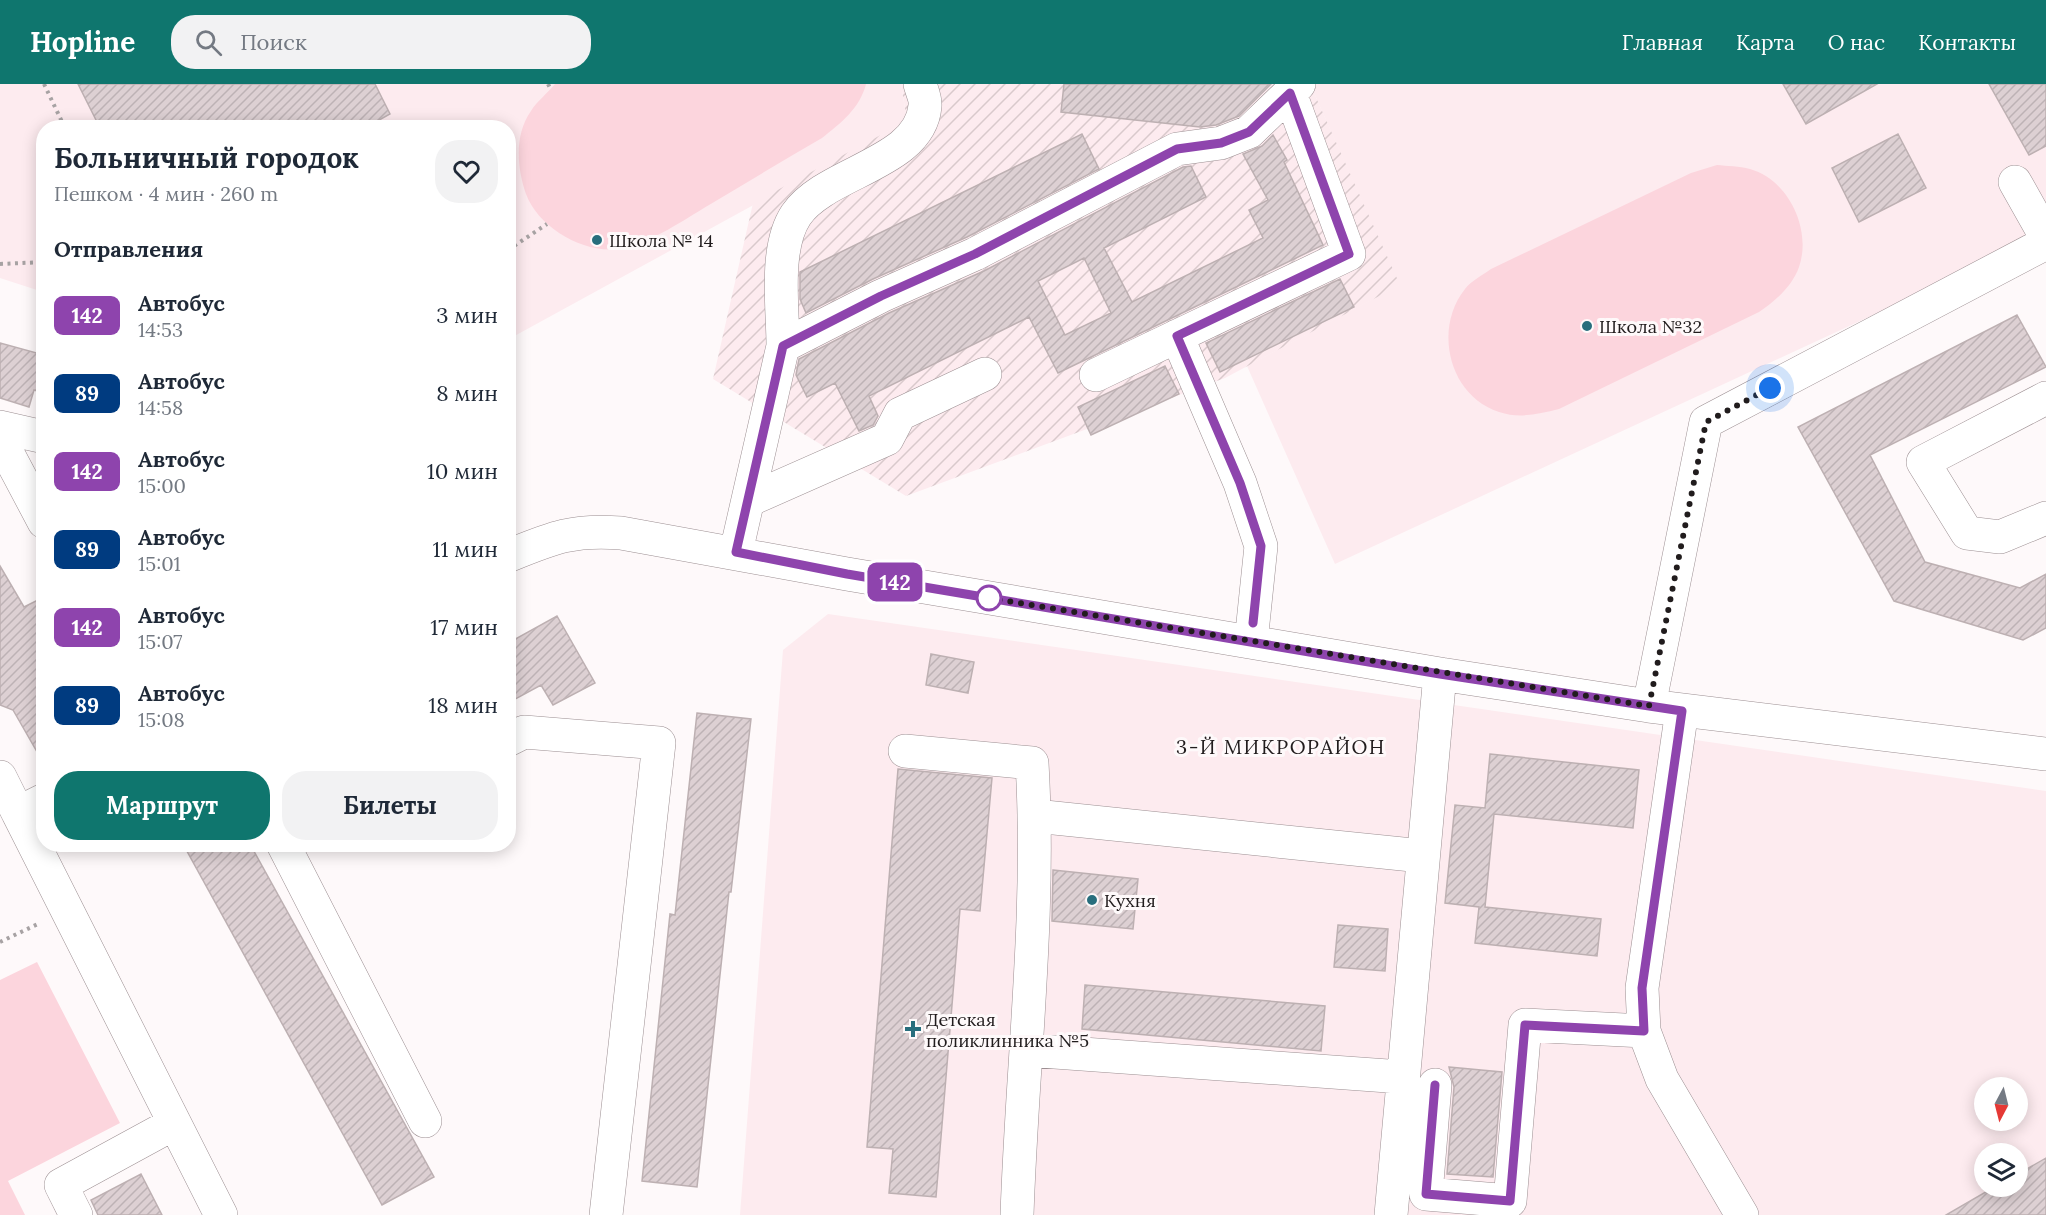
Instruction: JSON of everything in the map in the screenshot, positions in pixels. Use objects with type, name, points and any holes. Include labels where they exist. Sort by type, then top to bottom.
[{"type":"street","points":[[736,552],[783,346],[783,245],[796,215],[826,188],[894,152],[916,135],[925,106],[920,84]]},
{"type":"street","points":[[783,346],[881,296],[975,254],[1177,149],[1221,143],[1249,132],[1295,89],[1349,254],[1096,375]]},
{"type":"street","points":[[2015,182],[2046,237]]},
{"type":"street","points":[[1649,706],[1706,422],[2046,243]]},
{"type":"street","points":[[1177,336],[1240,483],[1261,546],[1251,642]]},
{"type":"street","points":[[748,500],[887,439],[900,414],[985,374]]},
{"type":"street","points":[[2046,398],[1923,462],[1967,533],[2000,537],[2046,518]]},
{"type":"street","points":[[0,428],[36,435]]},
{"type":"street","points":[[0,439],[36,507]]},
{"type":"street","points":[[516,553],[562,535],[590,530],[621,532],[847,574],[1440,674],[1682,711],[2046,754]]},
{"type":"street","points":[[1391,1215],[1440,674]]},
{"type":"street","points":[[1682,711],[1642,988],[1644,1031],[1662,1079],[1742,1215]]},
{"type":"street","points":[[516,736],[524,732],[659,743],[606,1215]]},
{"type":"street","points":[[905,751],[1032,763],[1035,816],[1027,1050],[1017,1215]]},
{"type":"street","points":[[0,777],[31,806]]},
{"type":"street","points":[[1035,816],[1422,856]]},
{"type":"street","points":[[52,852],[173,1124],[220,1215]]},
{"type":"street","points":[[291,852],[425,1121]]},
{"type":"street","points":[[1435,1085],[1426,1194],[1510,1201],[1525,1025],[1644,1031]]},
{"type":"street","points":[[1027,1050],[1402,1077]]},
{"type":"street","points":[[76,1215],[61,1185],[173,1124]]},
{"type":"path","points":[[44,84],[61,120]]},
{"type":"path","points":[[548,84],[551,90]]},
{"type":"path","points":[[516,245],[547,224]]},
{"type":"path","points":[[0,264],[36,262]]},
{"type":"shaded area","name":"Школа № 14","points":[[0,84],[901,84],[907,121],[516,335],[516,120],[36,120],[36,290],[0,278]]},
{"type":"shaded area","points":[[555,84],[866,84],[854,108],[843,121],[822,138],[657,236],[623,248],[609,249],[580,244],[553,229],[532,207],[526,194],[519,163],[522,130],[533,107]]},
{"type":"shaded area","points":[[901,84],[1310,84],[1400,285],[1225,378],[906,496],[713,379],[753,203],[907,121]]},
{"type":"shaded area","name":"Школа №32","points":[[1310,84],[2046,84],[2046,235],[1335,564],[1247,366],[1399,285]]},
{"type":"shaded area","points":[[1717,165],[1746,168],[1764,175],[1786,195],[1794,208],[1802,238],[1802,253],[1796,274],[1777,298],[1759,312],[1559,409],[1529,415],[1507,414],[1482,404],[1468,392],[1451,360],[1449,341],[1450,323],[1455,305],[1470,283],[1491,269],[1691,173]]},
{"type":"shaded area","points":[[828,614],[2046,791],[2046,1215],[740,1215],[783,650]]},
{"type":"shaded area","points":[[37,962],[120,1123],[8,1181],[25,1215],[0,1215],[0,980]]},
{"type":"building","points":[[78,84],[375,84],[390,114],[379,120],[96,120]]},
{"type":"building","points":[[1064,84],[1271,84],[1239,116],[1216,125],[1200,127],[1061,112]]},
{"type":"building","points":[[1783,84],[1877,84],[1806,124]]},
{"type":"building","points":[[1989,84],[2046,84],[2046,146],[2029,155]]},
{"type":"building","points":[[1082,134],[1099,169],[967,237],[873,279],[806,313],[800,299],[800,272]]},
{"type":"building","points":[[1898,134],[1926,188],[1859,222],[1832,168]]},
{"type":"building","points":[[1273,135],[1287,160],[1284,162],[1323,245],[1058,373],[1029,317],[869,396],[878,416],[873,425],[859,431],[835,383],[807,397],[796,375],[799,359],[889,313],[984,271],[1183,167],[1191,166],[1206,197],[1104,248],[1132,302],[1263,238],[1249,210],[1268,200],[1243,154],[1262,146]],"holes":[[[1084,258],[1111,313],[1065,335],[1038,281]]]},
{"type":"building","points":[[1340,279],[1354,307],[1220,372],[1206,343]]},
{"type":"building","points":[[2017,315],[2046,367],[1870,455],[1925,562],[2020,588],[2046,574],[2046,628],[2023,640],[1894,601],[1798,427]]},
{"type":"building","points":[[0,343],[36,353],[36,391],[34,390],[29,407],[0,398]]},
{"type":"building","points":[[1165,366],[1179,394],[1091,435],[1078,407]]},
{"type":"building","points":[[0,566],[24,607],[36,601],[36,750],[13,710],[0,705]]},
{"type":"building","points":[[557,616],[595,683],[553,705],[541,685],[516,699],[516,639]]},
{"type":"building","points":[[931,654],[974,662],[968,693],[926,685]]},
{"type":"building","points":[[697,713],[751,719],[731,892],[729,892],[697,1187],[642,1181],[670,914],[675,915]]},
{"type":"building","points":[[1490,754],[1639,770],[1633,828],[1494,814],[1485,907],[1601,919],[1597,956],[1475,943],[1479,907],[1445,903],[1455,805],[1485,808]]},
{"type":"building","name":"Детская поликлинника №5","points":[[898,769],[992,778],[980,911],[960,909],[936,1197],[889,1193],[893,1149],[867,1147]]},
{"type":"building","points":[[187,852],[254,852],[434,1177],[382,1205]]},
{"type":"building","name":"Кухня","points":[[1053,870],[1138,879],[1133,929],[1052,921]]},
{"type":"building","points":[[1338,925],[1388,929],[1385,971],[1334,967]]},
{"type":"building","points":[[1085,985],[1325,1006],[1321,1051],[1082,1029]]},
{"type":"building","points":[[1449,1067],[1502,1072],[1493,1177],[1447,1174],[1454,1087]]},
{"type":"building","points":[[2046,1158],[2046,1215],[1946,1215],[1977,1197],[2028,1197],[2028,1168]]},
{"type":"building","points":[[141,1174],[162,1215],[98,1215],[91,1200]]},
{"type":"bus line","name":"142","points":[[1253,623],[1261,546],[1240,483],[1177,336],[1349,254],[1290,93],[1249,132],[1221,143],[1177,149],[975,254],[881,296],[783,346],[736,552],[847,574],[1440,674],[1682,711],[1642,988],[1644,1031],[1525,1025],[1510,1201],[1426,1194],[1435,1085]]},
{"type":"place","name":"Школа № 14","points":[[597,240]]},
{"type":"place","name":"Школа №32","points":[[1587,326]]},
{"type":"place","name":"Кухня","points":[[1092,900]]},
{"type":"place","name":"Детская поликлинника №5","points":[[913,1029]]},
{"type":"district","name":"3-Й МИКРОРАЙОН","points":[[1281,746]]},
{"type":"route","points":[[989,598],[1440,674],[1649,706],[1706,422],[1770,388]]}]
